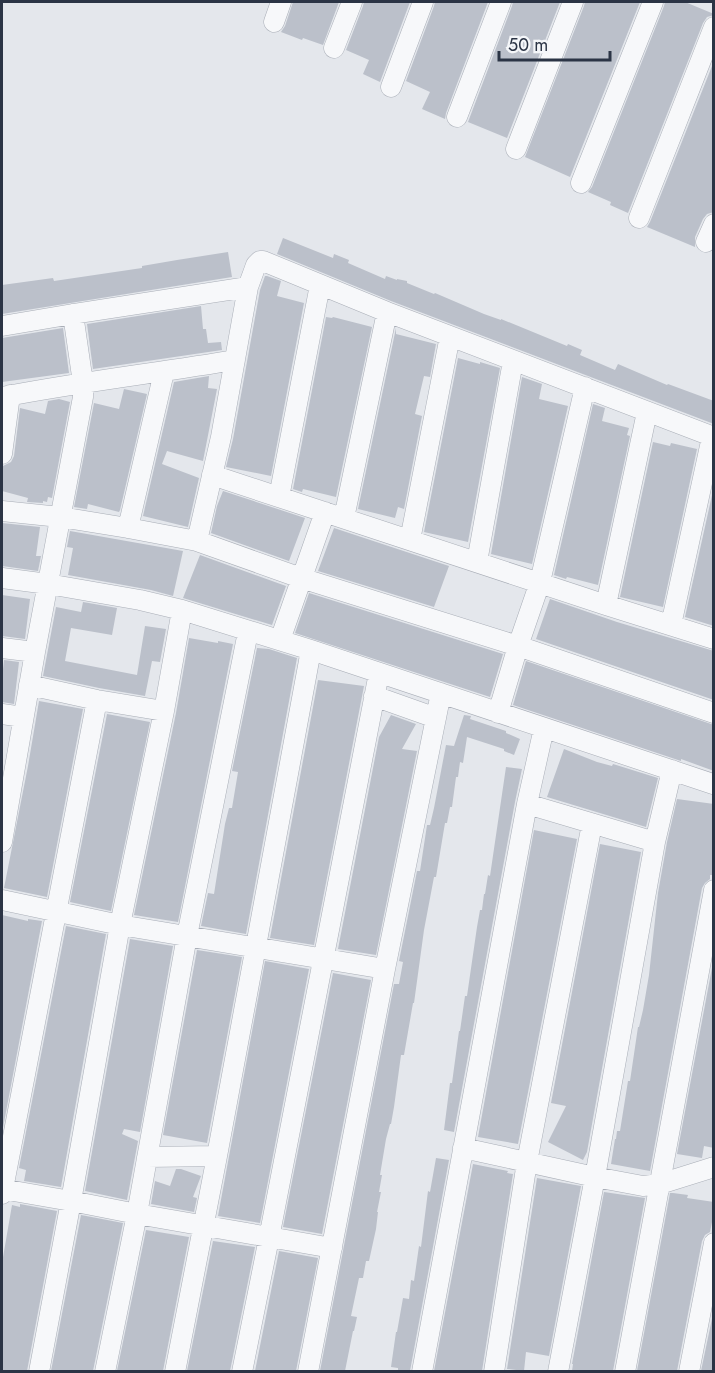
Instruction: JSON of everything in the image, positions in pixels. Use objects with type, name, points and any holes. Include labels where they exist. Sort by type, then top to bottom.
[{"type":"street","points":[[274,22],[281,2]]},
{"type":"street","points":[[334,48],[352,2]]},
{"type":"street","points":[[391,87],[423,2]]},
{"type":"street","points":[[457,117],[501,2]]},
{"type":"street","points":[[516,149],[573,2]]},
{"type":"street","points":[[581,183],[653,2]]},
{"type":"street","points":[[639,218],[714,27]]},
{"type":"street","points":[[197,541],[221,438],[248,287],[256,265],[263,261],[387,312],[713,437],[671,625]]},
{"type":"street","points":[[279,497],[320,285]]},
{"type":"street","points":[[2,326],[248,287]]},
{"type":"street","points":[[344,518],[387,312]]},
{"type":"street","points":[[2,842],[6,784],[23,717],[83,397],[73,314]]},
{"type":"street","points":[[410,540],[450,336]]},
{"type":"street","points":[[2,453],[6,396],[235,360]]},
{"type":"street","points":[[477,561],[513,361]]},
{"type":"street","points":[[128,528],[164,372]]},
{"type":"street","points":[[498,712],[540,582],[585,387]]},
{"type":"street","points":[[606,605],[647,412]]},
{"type":"street","points":[[212,475],[714,639]]},
{"type":"street","points":[[2,511],[128,528],[197,541],[301,578],[518,646],[714,713]]},
{"type":"street","points":[[280,640],[325,512]]},
{"type":"street","points":[[2,578],[48,584],[182,610],[311,650],[714,784]]},
{"type":"street","points":[[39,1371],[120,925],[164,711],[182,610]]},
{"type":"street","points":[[105,1371],[137,1214],[187,936],[248,632]]},
{"type":"street","points":[[2,648],[35,652]]},
{"type":"street","points":[[175,1371],[311,650]]},
{"type":"street","points":[[242,1371],[379,673]]},
{"type":"street","points":[[29,685],[97,700],[164,711]]},
{"type":"street","points":[[308,1371],[385,969],[441,693]]},
{"type":"street","points":[[374,696],[436,718]]},
{"type":"street","points":[[97,700],[2,1191],[71,1201],[332,1248]]},
{"type":"street","points":[[2,714],[23,717]]},
{"type":"street","points":[[422,1371],[526,804],[544,728]]},
{"type":"street","points":[[558,1371],[655,842],[672,770]]},
{"type":"street","points":[[526,804],[655,842]]},
{"type":"street","points":[[494,1371],[527,1162],[592,824]]},
{"type":"street","points":[[625,1371],[714,890]]},
{"type":"street","points":[[2,900],[120,925],[385,969]]},
{"type":"street","points":[[464,1148],[643,1186],[660,1184],[714,1167]]},
{"type":"street","points":[[147,1157],[217,1156]]},
{"type":"street","points":[[689,1371],[714,1243]]},
{"type":"building","points":[[293,2],[339,2],[323,45],[281,32]]},
{"type":"building","points":[[364,2],[410,2],[380,82],[363,74],[369,60],[346,50]]},
{"type":"building","points":[[435,2],[488,2],[445,119],[422,109],[430,92],[406,81]]},
{"type":"building","points":[[513,2],[560,2],[507,138],[468,122]]},
{"type":"building","points":[[585,2],[640,2],[570,177],[525,157]]},
{"type":"building","points":[[665,2],[685,2],[714,15],[707,17],[703,23],[628,213],[610,205],[611,202],[588,192],[592,187]]},
{"type":"building","points":[[714,61],[714,212],[707,214],[703,219],[695,237],[695,247],[647,227]]},
{"type":"building","points":[[283,238],[333,258],[334,254],[349,260],[348,263],[385,279],[386,276],[407,281],[407,283],[484,314],[567,346],[568,344],[582,350],[580,355],[615,370],[618,364],[667,385],[714,401],[714,424],[391,301],[277,254]]},
{"type":"building","points":[[228,252],[232,277],[2,314],[2,285],[53,278],[54,281]]},
{"type":"building","points":[[265,276],[281,281],[277,296],[304,303],[271,476],[226,467],[260,290]]},
{"type":"building","points":[[201,306],[203,329],[206,329],[208,343],[221,342],[222,350],[93,369],[87,324]]},
{"type":"building","points":[[326,317],[372,327],[336,497],[303,489],[302,492],[293,489]]},
{"type":"building","points":[[63,328],[69,373],[2,382],[2,338]]},
{"type":"building","points":[[396,328],[396,334],[436,344],[430,377],[424,376],[415,414],[422,416],[404,509],[398,507],[395,518],[358,509]]},
{"type":"building","points":[[458,358],[500,368],[468,542],[424,532]]},
{"type":"building","points":[[209,376],[208,388],[217,389],[203,461],[167,451],[162,464],[199,478],[188,527],[143,516],[174,382]]},
{"type":"building","points":[[522,377],[542,384],[539,399],[568,406],[532,564],[491,554]]},
{"type":"building","points":[[124,389],[147,394],[120,510],[119,512],[88,504],[87,509],[74,507],[94,403],[119,409]]},
{"type":"building","points":[[59,399],[70,402],[52,498],[48,497],[47,502],[43,501],[43,503],[27,502],[28,498],[2,491],[3,466],[11,462],[14,456],[20,408],[45,414],[48,401]]},
{"type":"building","points":[[593,404],[605,408],[602,421],[629,428],[627,435],[630,436],[598,585],[554,575]]},
{"type":"building","points":[[653,442],[670,446],[671,443],[697,449],[663,607],[620,597]]},
{"type":"building","points":[[714,486],[714,626],[685,617]]},
{"type":"building","points":[[223,491],[305,518],[289,561],[211,533]]},
{"type":"building","points":[[2,523],[40,527],[36,556],[41,556],[38,571],[2,566]]},
{"type":"building","points":[[334,528],[449,566],[434,607],[318,571]]},
{"type":"building","points":[[70,531],[183,551],[173,596],[68,575],[73,548],[67,547]]},
{"type":"building","points":[[200,555],[286,586],[272,625],[183,598]]},
{"type":"building","points":[[309,593],[503,654],[490,697],[295,633]]},
{"type":"building","points":[[2,595],[30,599],[25,639],[2,636]]},
{"type":"building","points":[[550,599],[714,651],[714,700],[536,639]]},
{"type":"building","points":[[83,602],[117,608],[112,635],[71,628],[65,661],[137,675],[145,626],[166,629],[160,662],[152,661],[145,696],[43,676],[56,607],[81,612]]},
{"type":"building","points":[[189,638],[233,644],[178,922],[134,915],[176,713]]},
{"type":"building","points":[[257,648],[269,649],[297,658],[246,934],[201,926],[208,893],[214,894],[225,824],[229,808],[232,808],[238,772],[232,771]]},
{"type":"building","points":[[4,660],[19,662],[14,704],[2,702]]},
{"type":"building","points":[[526,661],[714,725],[714,771],[513,705]]},
{"type":"building","points":[[318,680],[364,686],[314,945],[270,938]]},
{"type":"building","points":[[39,701],[83,709],[47,897],[4,888]]},
{"type":"building","points":[[107,714],[150,722],[111,911],[70,902]]},
{"type":"building","points":[[391,715],[416,724],[402,749],[417,751],[376,955],[338,949],[379,737]]},
{"type":"building","points":[[464,715],[506,731],[520,739],[514,755],[504,749],[467,737],[463,763],[460,762],[458,777],[456,777],[452,807],[450,807],[447,823],[445,823],[436,877],[434,877],[414,1003],[404,1055],[401,1055],[394,1107],[380,1175],[382,1175],[379,1192],[381,1192],[376,1229],[369,1261],[366,1261],[363,1278],[359,1278],[351,1316],[357,1317],[345,1371],[320,1371],[394,984],[399,984],[403,962],[399,961],[417,871],[420,871],[427,825],[430,825],[446,745],[454,746]]},
{"type":"building","points":[[564,749],[597,762],[612,766],[613,764],[658,778],[646,827],[547,797]]},
{"type":"building","points":[[506,767],[522,769],[454,1132],[444,1130],[450,1083],[452,1083],[480,910],[482,910],[488,875],[490,876]]},
{"type":"building","points":[[677,799],[714,804],[714,864],[710,879],[702,888],[650,1171],[611,1164],[617,1131],[620,1131],[643,1010],[658,893]]},
{"type":"building","points":[[534,830],[577,839],[518,1144],[478,1137]]},
{"type":"building","points":[[600,844],[641,852],[587,1152],[583,1160],[548,1142],[566,1106],[551,1103]]},
{"type":"building","points":[[2,915],[28,921],[28,919],[42,921],[2,1133]]},
{"type":"building","points":[[66,926],[106,934],[61,1187],[24,1181],[26,1170],[19,1168]]},
{"type":"building","points":[[130,939],[173,946],[140,1132],[124,1129],[122,1134],[138,1141],[127,1200],[85,1191]]},
{"type":"building","points":[[197,950],[242,957],[207,1143],[163,1135]]},
{"type":"building","points":[[714,957],[714,1148],[704,1146],[702,1158],[677,1154]]},
{"type":"building","points":[[265,961],[309,969],[260,1223],[218,1216]]},
{"type":"building","points":[[333,973],[371,980],[322,1234],[283,1227]]},
{"type":"building","points":[[436,1158],[449,1160],[410,1371],[398,1371],[398,1368],[391,1367],[396,1332],[403,1298],[409,1299],[411,1280],[414,1281],[428,1191],[430,1192]]},
{"type":"building","points":[[473,1164],[513,1174],[482,1371],[434,1371]]},
{"type":"building","points":[[176,1169],[201,1176],[193,1197],[197,1198],[194,1212],[151,1204],[155,1181],[170,1186]]},
{"type":"building","points":[[537,1178],[581,1186],[549,1356],[526,1352],[524,1371],[507,1369]]},
{"type":"building","points":[[604,1192],[645,1198],[613,1371],[572,1371],[572,1364]]},
{"type":"building","points":[[670,1193],[714,1202],[714,1212],[710,1232],[702,1241],[677,1371],[637,1371]]},
{"type":"building","points":[[20,1204],[57,1211],[27,1371],[2,1371],[2,1263],[12,1205],[20,1207]]},
{"type":"building","points":[[81,1215],[123,1223],[93,1371],[51,1371]]},
{"type":"building","points":[[146,1230],[189,1237],[163,1371],[117,1371]]},
{"type":"building","points":[[213,1241],[255,1247],[230,1371],[187,1371]]},
{"type":"building","points":[[279,1251],[318,1258],[296,1371],[255,1371]]},
{"type":"building","points":[[714,1309],[714,1371],[701,1371]]}]
